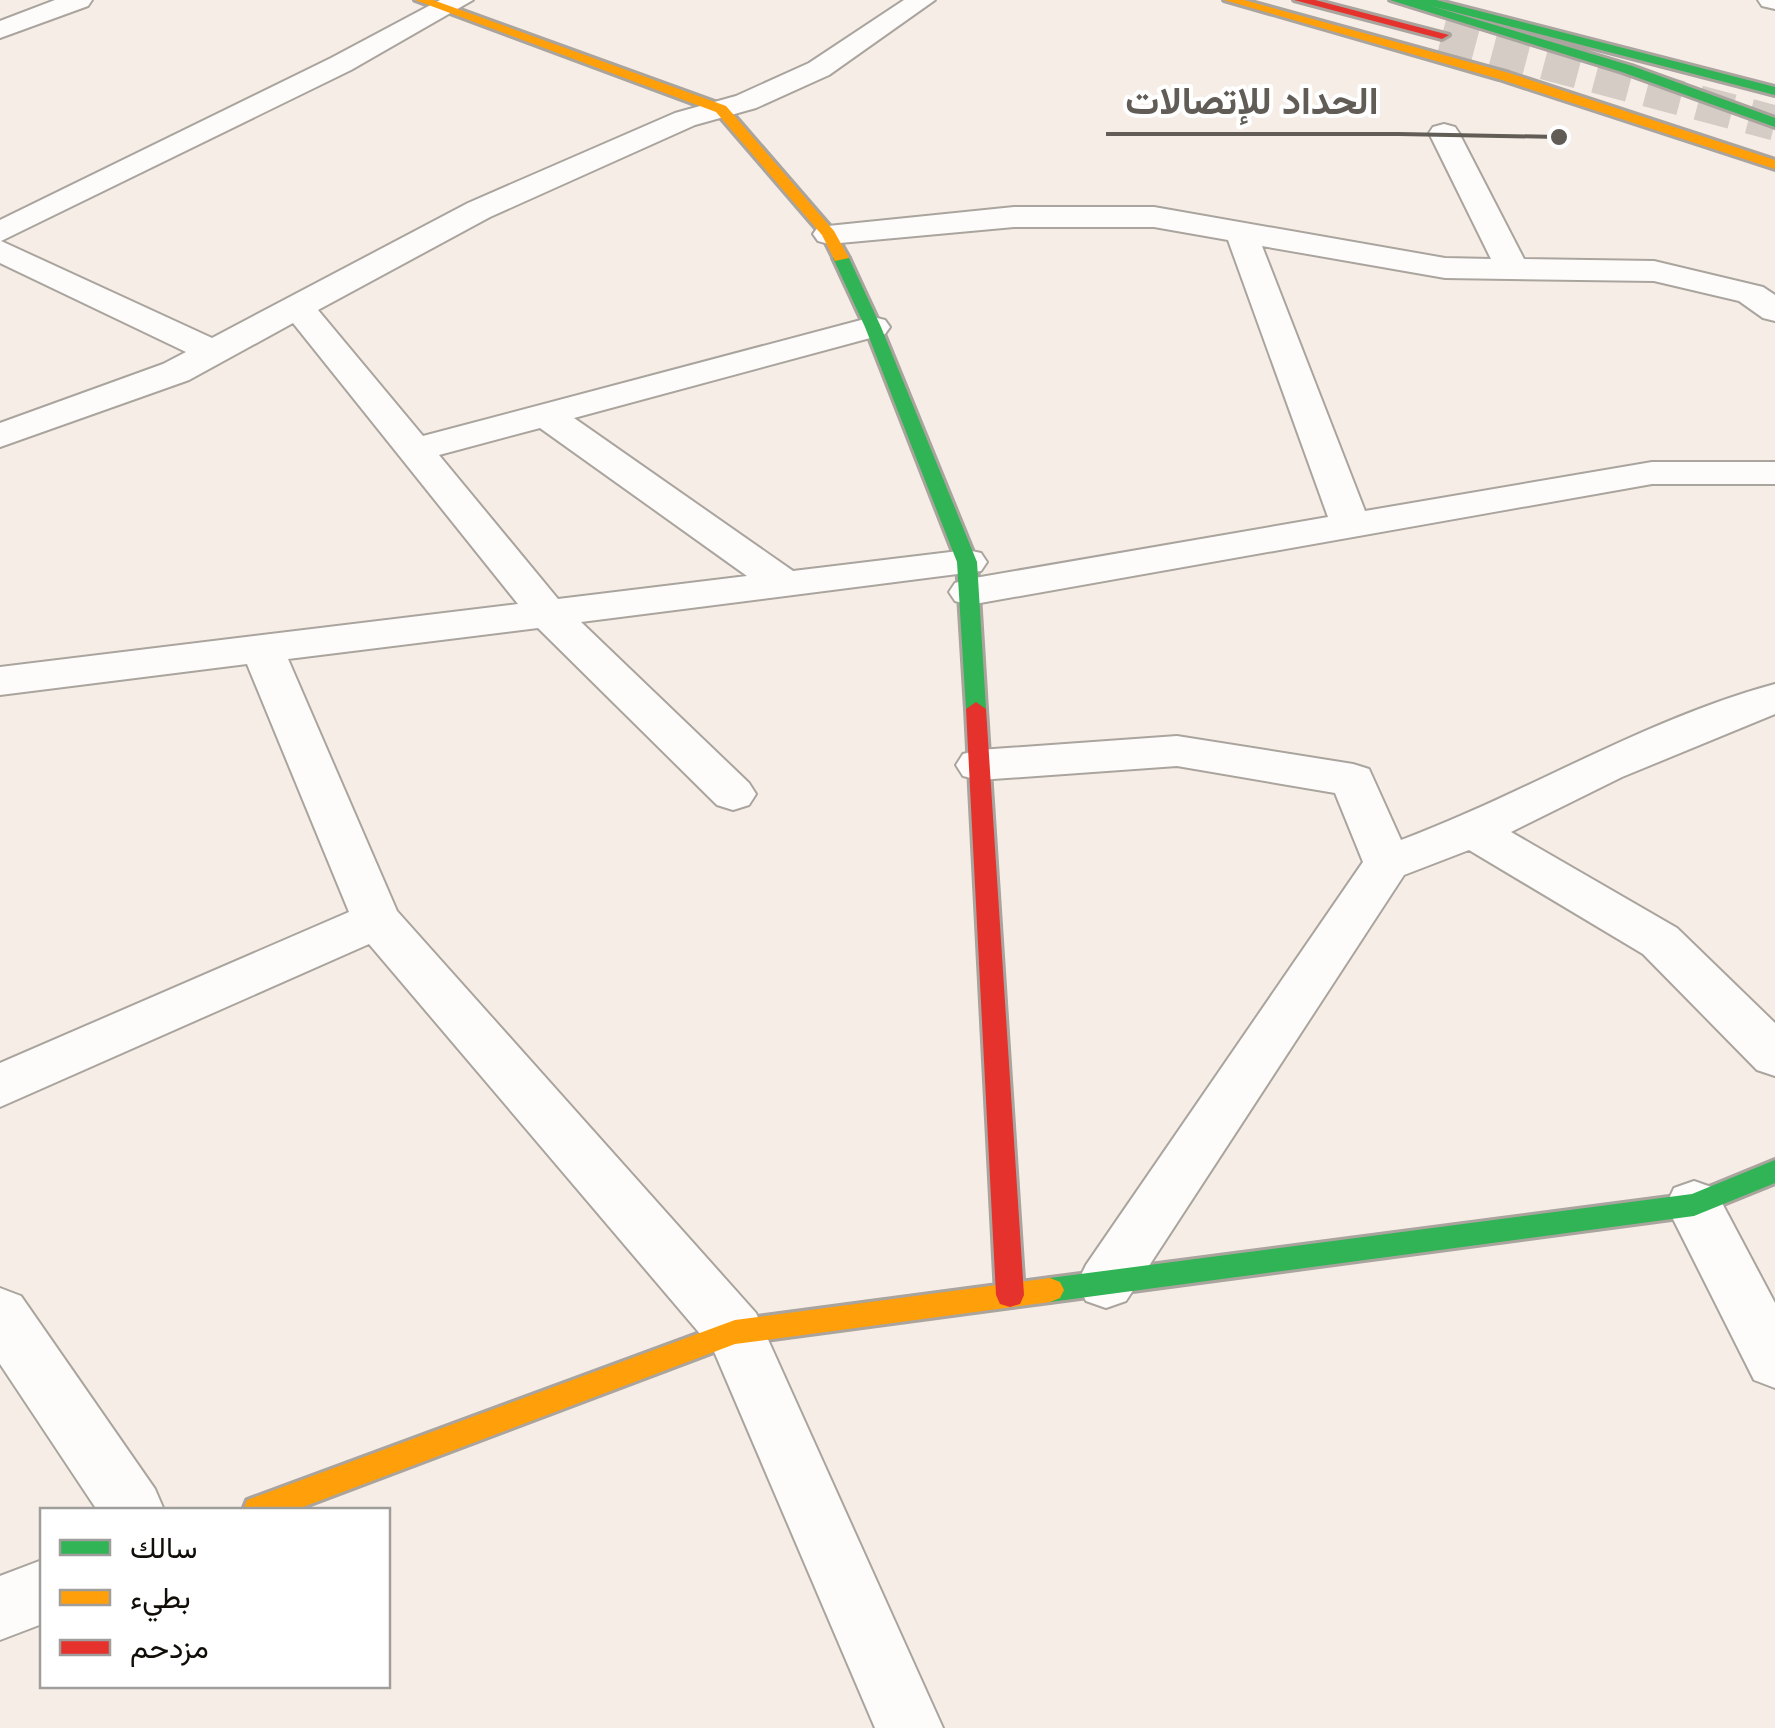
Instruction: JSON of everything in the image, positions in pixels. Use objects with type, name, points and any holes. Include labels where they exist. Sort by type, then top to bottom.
[{"type":"street","points":[[0,436],[176,372],[480,210],[685,119],[746,102],[819,69],[922,0]]},
{"type":"street","points":[[1230,0],[1520,80],[1659,123],[1775,165]]},
{"type":"street","points":[[1300,0],[1442,35]]},
{"type":"street","points":[[1396,0],[1628,69],[1775,122]]},
{"type":"street","points":[[1421,0],[1775,90]]},
{"type":"street","points":[[0,30],[62,2]]},
{"type":"street","points":[[0,232],[341,64],[442,3],[720,109],[829,234],[873,328],[968,577],[1010,1296]]},
{"type":"street","points":[[1444,133],[1513,269]]},
{"type":"street","points":[[829,234],[1014,217],[1134,216],[1445,268],[1654,271],[1752,294],[1775,311]]},
{"type":"street","points":[[1241,232],[1351,526]]},
{"type":"street","points":[[0,251],[213,352]]},
{"type":"street","points":[[298,306],[548,614],[733,794]]},
{"type":"street","points":[[415,450],[873,328]]},
{"type":"street","points":[[544,414],[786,585]]},
{"type":"street","points":[[0,681],[786,585],[968,577],[1351,526],[1652,474],[1775,473]]},
{"type":"street","points":[[262,649],[376,920],[735,1332],[908,1728]]},
{"type":"street","points":[[1106,1283],[1387,863],[1473,831],[1606,766],[1775,698]]},
{"type":"street","points":[[979,764],[1177,751],[1353,780],[1387,863]]},
{"type":"street","points":[[1473,831],[1660,941],[1775,1055]]},
{"type":"street","points":[[0,1086],[376,920]]},
{"type":"street","points":[[263,1508],[735,1332],[1694,1206],[1775,1171]]},
{"type":"street","points":[[1694,1206],[1775,1361]]},
{"type":"street","points":[[0,1314],[132,1508]]},
{"type":"street","points":[[0,1608],[40,1593]]},
{"type":"tunnel","points":[[1442,35],[1775,123]]},
{"type":"traffic: fast","points":[[1396,0],[1627,69],[1775,123]]},
{"type":"traffic: fast","points":[[1421,0],[1775,91]]},
{"type":"traffic: fast","points":[[841,258],[873,327],[967,562],[976,709]]},
{"type":"traffic: fast","points":[[1050,1290],[1694,1205],[1775,1171]]},
{"type":"traffic: slow","points":[[421,0],[721,109],[829,234],[841,258]]},
{"type":"traffic: slow","points":[[1230,0],[1504,76],[1775,165]]},
{"type":"traffic: slow","points":[[263,1508],[735,1332],[1050,1290]]},
{"type":"traffic: jam","points":[[1300,0],[1442,35]]},
{"type":"traffic: jam","points":[[976,709],[1010,1295]]},
{"type":"place","name":"الحداد للإتصالات","points":[[1559,137]]}]
